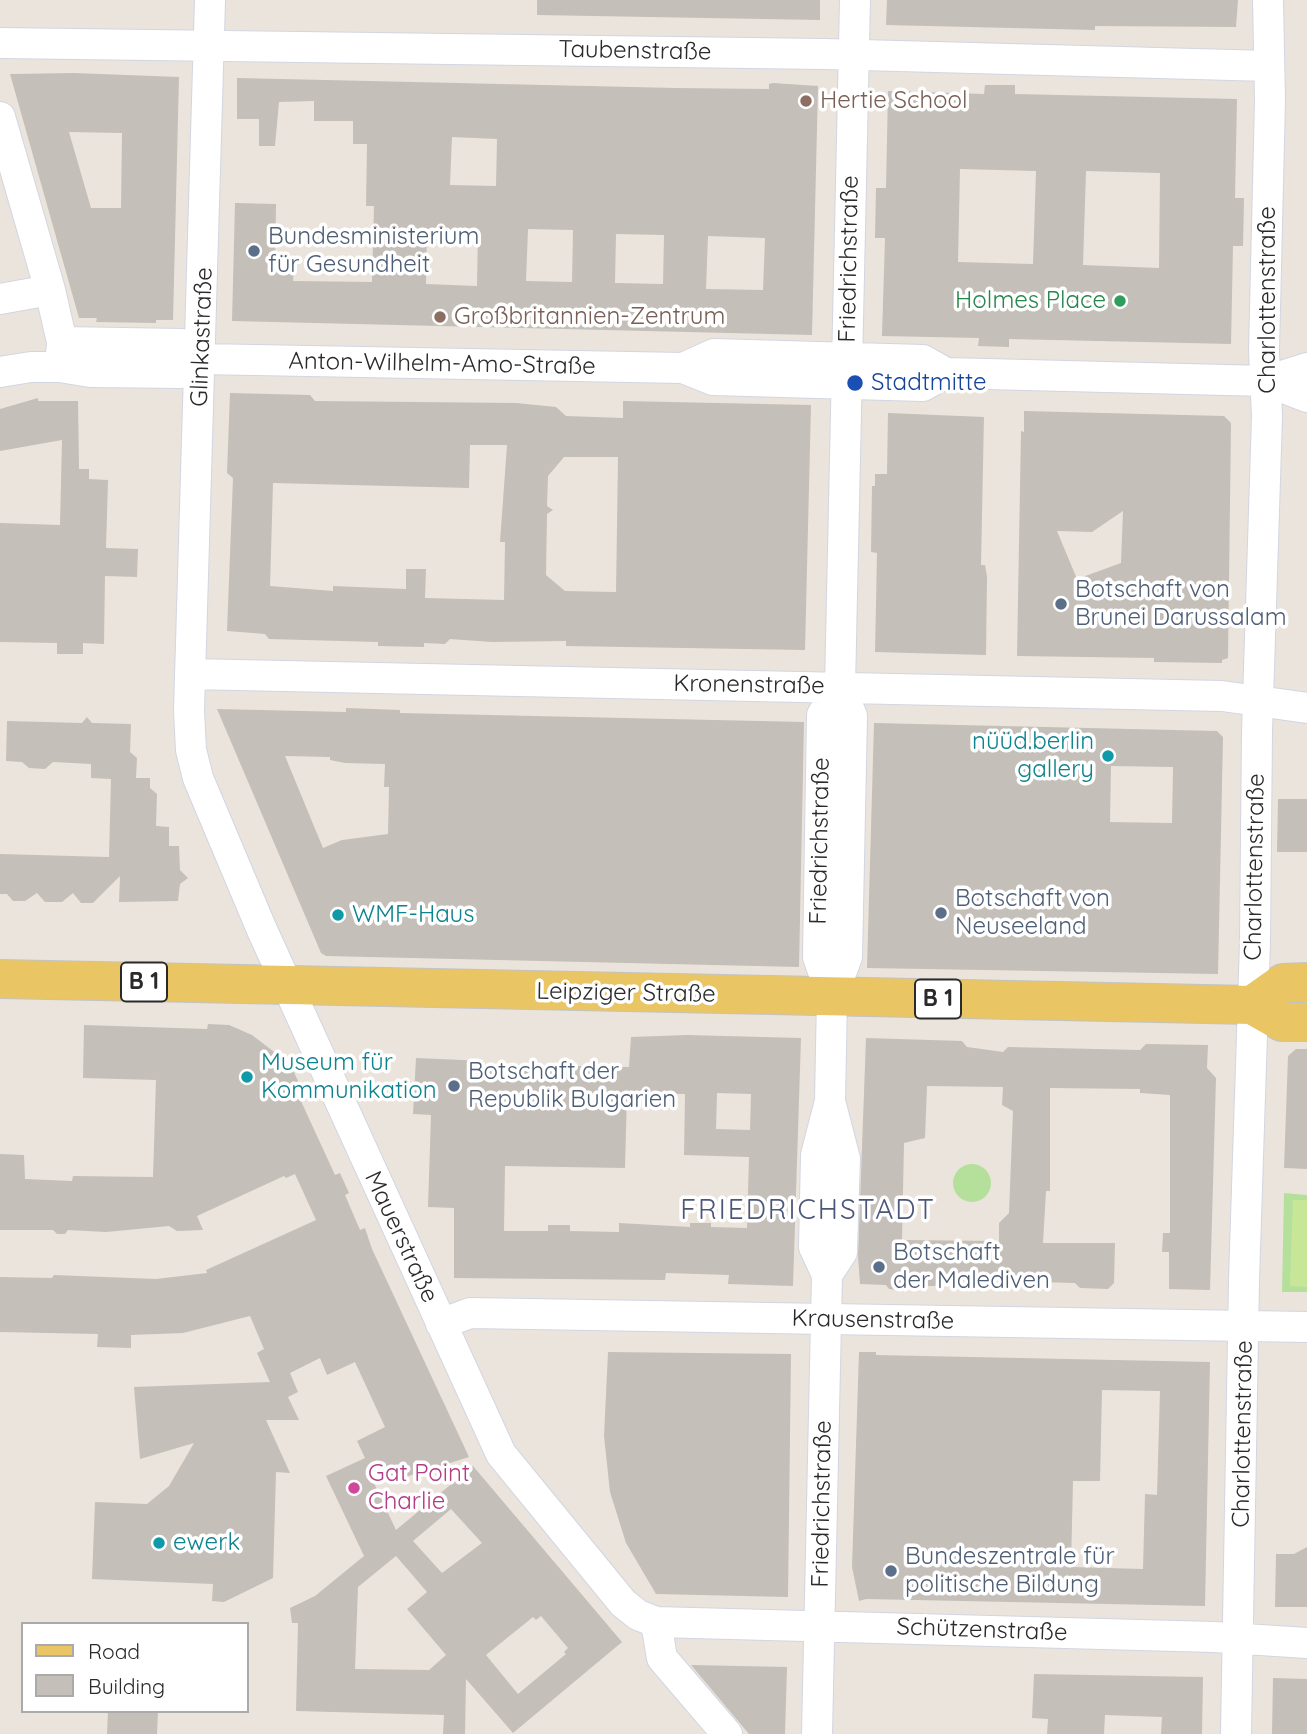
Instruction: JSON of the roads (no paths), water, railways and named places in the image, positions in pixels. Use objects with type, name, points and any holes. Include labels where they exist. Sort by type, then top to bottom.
[{"type":"main road","name":"Leipziger Straße","points":[[0,979],[1252,1005],[1282,1022],[1307,1022]]},
{"type":"main road","points":[[1252,1005],[1283,983],[1307,982]]},
{"type":"street","name":"Glinkastraße","points":[[190,674],[210,0]]},
{"type":"street","name":"Friedrichstraße","points":[[817,1734],[827,1275],[814,1251],[816,1155],[830,1101],[832,997],[818,957],[822,715],[840,687],[855,0]]},
{"type":"street","name":"Charlottenstraße","points":[[1237,1734],[1266,382],[1268,0]]},
{"type":"street","name":"Taubenstraße","points":[[0,43],[209,43],[1269,66]]},
{"type":"street","points":[[0,117],[50,290],[61,354]]},
{"type":"street","points":[[0,299],[50,290]]},
{"type":"street","name":"Anton-Wilhelm-Amo-Straße","points":[[0,372],[31,367],[61,354],[182,344],[201,359],[683,368],[714,354],[846,371],[923,360],[946,373],[1266,382],[1307,397]]},
{"type":"street","name":"Anton-Wilhelm-Amo-Straße","points":[[1266,382],[1307,368]]},
{"type":"street","name":"Kronenstraße","points":[[190,674],[1222,696],[1307,708]]},
{"type":"street","name":"Mauerstraße","points":[[190,674],[189,734],[195,768],[287,985],[441,1324],[509,1466],[623,1603],[639,1615],[656,1622]]},
{"type":"street","name":"Krausenstraße","points":[[441,1324],[470,1313],[1307,1327]]},
{"type":"street","points":[[656,1622],[662,1658],[727,1734]]},
{"type":"street","name":"Schützenstraße","points":[[656,1622],[819,1625],[1307,1643]]},
{"type":"place","name":"Hertie School","points":[[806,101]]},
{"type":"place","name":"Bundesministerium für Gesundheit","points":[[254,251]]},
{"type":"place","name":"Holmes Place","points":[[1120,301]]},
{"type":"place","name":"Großbritannien-Zentrum","points":[[440,317]]},
{"type":"place","name":"Stadtmitte","points":[[855,383]]},
{"type":"place","name":"Botschaft von Brunei Darussalam","points":[[1061,604]]},
{"type":"place","name":"nüüd.berlin gallery","points":[[1108,756]]},
{"type":"place","name":"Botschaft von Neuseeland","points":[[941,913]]},
{"type":"place","name":"WMF-Haus","points":[[338,915]]},
{"type":"place","name":"Museum für Kommunikation","points":[[247,1077]]},
{"type":"place","name":"Botschaft der Republik Bulgarien","points":[[454,1086]]},
{"type":"place","name":"Botschaft der Malediven","points":[[879,1267]]},
{"type":"place","name":"Gat Point Charlie","points":[[354,1488]]},
{"type":"place","name":"ewerk","points":[[159,1543]]},
{"type":"place","name":"Bundeszentrale für politische Bildung","points":[[891,1571]]},
{"type":"district","name":"FRIEDRICHSTADT","points":[[808,1211]]}]
